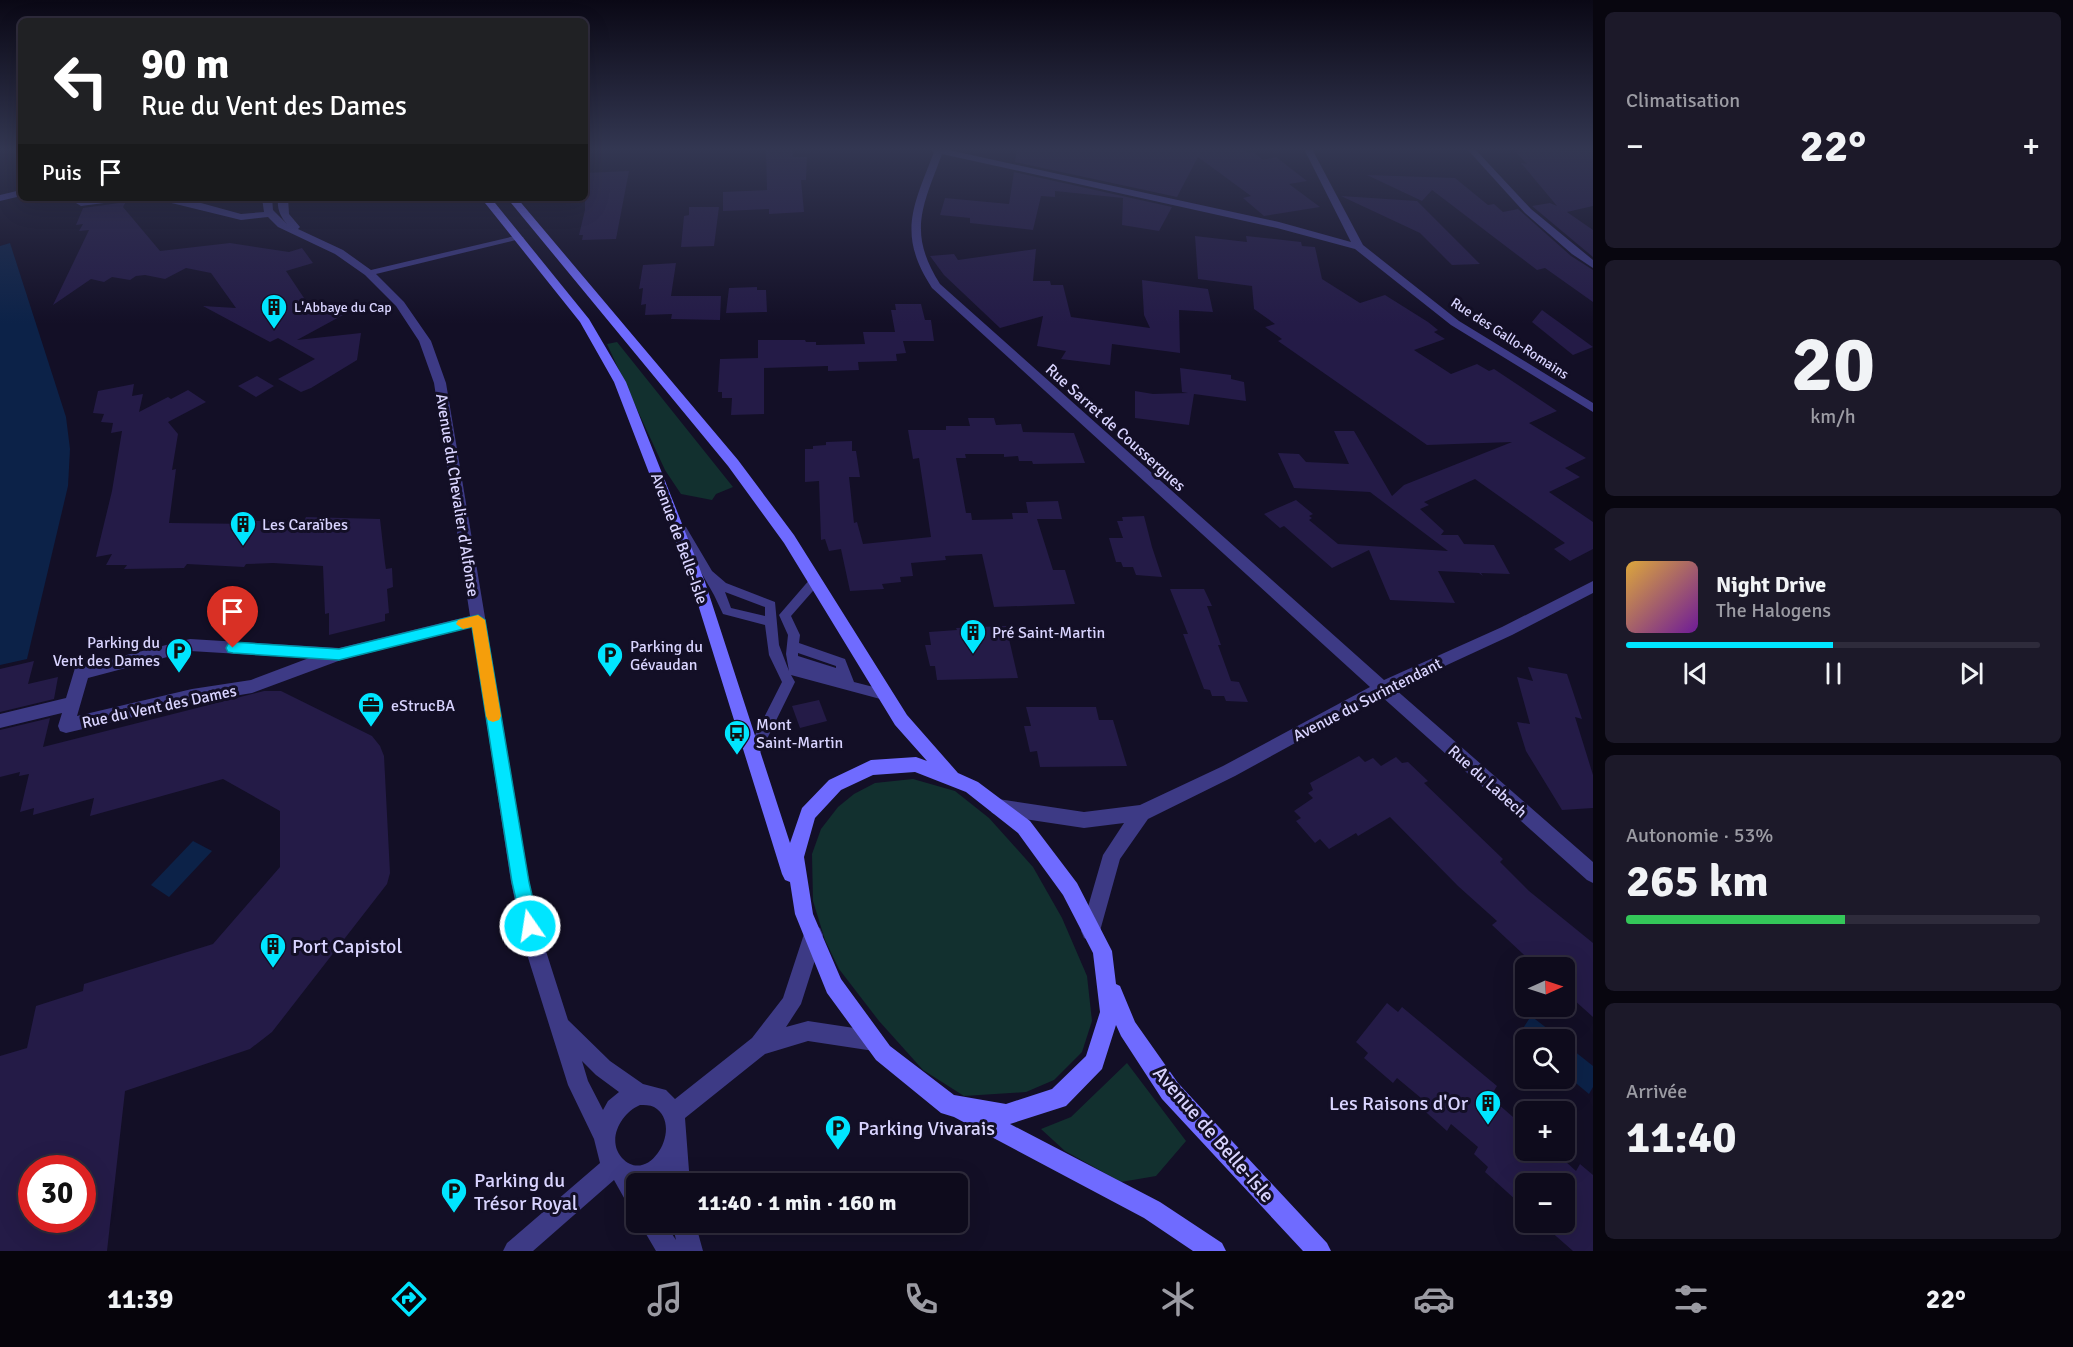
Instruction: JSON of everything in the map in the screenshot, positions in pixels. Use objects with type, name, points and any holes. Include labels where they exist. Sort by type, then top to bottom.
[{"type":"street","name":"Avenue du Chevalier d'Alfonse","points":[[205,207],[241,217],[263,207]]},
{"type":"street","name":"Avenue du Chevalier d'Alfonse","points":[[271,207],[282,225],[299,231],[339,252],[369,273],[400,304],[425,341],[440,383],[520,882],[536,948],[563,1028],[579,1085],[604,1137]]},
{"type":"street","name":"Avenue du Chevalier d'Alfonse","points":[[281,207],[285,216],[299,231]]},
{"type":"street","name":"Avenue de Belle-Isle","points":[[494,207],[585,321],[620,382],[698,582],[804,914]]},
{"type":"street","points":[[520,207],[733,463],[789,539],[884,696],[918,742],[954,779]]},
{"type":"street","name":"Rue Sarret de Coussergues","points":[[919,207],[914,232],[917,253],[936,286],[1382,688]]},
{"type":"street","points":[[1199,207],[1279,225],[1359,247]]},
{"type":"street","name":"Rue des Gallo-Romains","points":[[1338,207],[1359,247],[1455,323],[1593,408]]},
{"type":"street","points":[[1524,207],[1540,223],[1593,265]]},
{"type":"street","points":[[369,273],[519,238]]},
{"type":"street","name":"Avenue du Surintendant","points":[[998,807],[1084,820],[1142,813],[1229,771],[1382,688],[1507,631],[1593,586]]},
{"type":"street","name":"Rue du Vent des Dames","points":[[339,654],[190,645],[81,673],[66,726],[192,696],[252,686],[339,654],[478,620]]},
{"type":"street","name":"Rue du Labech","points":[[1382,688],[1593,874]]},
{"type":"street","name":"Rue du Vent des Dames","points":[[0,722],[71,704]]},
{"type":"street","points":[[949,1104],[1006,1115],[1058,1098],[1095,1062],[1110,1012],[1102,951],[1070,889],[1024,827],[972,787],[954,779],[915,764],[872,768],[835,785],[808,814],[795,857],[804,914],[834,986],[883,1053],[949,1104],[1152,1210],[1214,1251]]},
{"type":"street","name":"Avenue du Surintendant","points":[[1091,931],[1112,855],[1142,813]]},
{"type":"street","points":[[674,1113],[759,1045],[791,1004],[813,935]]},
{"type":"street","name":"Avenue de Belle-Isle","points":[[1106,976],[1128,1029],[1170,1091],[1319,1251]]},
{"type":"street","name":"Avenue du Chevalier d'Alfonse","points":[[563,1028],[603,1068],[639,1094]]},
{"type":"street","points":[[759,1045],[808,1031],[874,1041]]},
{"type":"street","points":[[626,1182],[606,1153],[604,1137],[610,1117],[623,1102],[639,1094],[659,1097],[674,1113],[678,1128],[676,1145],[678,1173]]},
{"type":"street","points":[[618,1170],[644,1177],[664,1166],[676,1145]]},
{"type":"street","points":[[515,1251],[618,1170]]},
{"type":"street","points":[[658,1233],[670,1251]]},
{"type":"street","points":[[686,1233],[691,1251]]},
{"type":"lane","points":[[670,508],[720,594],[770,617]]},
{"type":"lane","points":[[706,572],[722,586],[771,605],[769,633],[777,665],[789,682],[753,753]]},
{"type":"lane","points":[[815,581],[785,615],[794,634],[795,671],[846,681],[884,696]]},
{"type":"lane","points":[[793,652],[841,663],[846,681]]},
{"type":"green space","points":[[617,342],[733,487],[716,494],[712,500],[681,494],[665,470],[607,344]]},
{"type":"green space","points":[[913,779],[955,791],[989,818],[1033,867],[1062,918],[1087,976],[1092,1021],[1082,1052],[1054,1080],[1026,1092],[964,1096],[923,1070],[879,1021],[839,969],[825,940],[813,901],[812,854],[821,829],[838,807],[854,794],[875,783]]},
{"type":"green space","points":[[1127,1063],[1186,1141],[1156,1176],[1121,1182],[1065,1151],[1041,1129],[1071,1117]]},
{"type":"water","points":[[10,243],[66,417],[70,449],[68,486],[27,659],[0,665],[0,246]]},
{"type":"water","points":[[193,841],[212,851],[169,897],[151,885]]},
{"type":"water","points":[[1532,1017],[1548,1029],[1523,1029]]},
{"type":"water","points":[[1575,1052],[1593,1066],[1593,1087],[1589,1094],[1575,1082]]},
{"type":"building","points":[[123,207],[160,251],[230,243],[289,252],[302,248],[313,263],[286,271],[314,313],[343,315],[297,340],[361,333],[357,360],[301,392],[278,379],[315,359],[278,338],[270,342],[203,306],[236,308],[211,273],[186,268],[165,279],[145,275],[136,276],[130,280],[112,277],[104,282],[91,279],[53,305],[89,230],[79,231],[83,224],[76,225],[83,208]]},
{"type":"building","points":[[585,207],[622,207],[616,239],[582,240],[583,235],[579,235]]},
{"type":"building","points":[[689,207],[719,207],[714,246],[681,247],[684,216],[689,215]]},
{"type":"building","points":[[723,207],[804,207],[804,212],[769,214],[769,209],[723,211]]},
{"type":"building","points":[[942,207],[1038,207],[1033,230],[970,223],[970,218],[940,215]]},
{"type":"building","points":[[1123,207],[1172,207],[1159,231],[1122,225]]},
{"type":"building","points":[[1254,207],[1318,207],[1264,216]]},
{"type":"building","points":[[1365,207],[1423,207],[1480,264],[1452,265],[1420,233]]},
{"type":"building","points":[[1455,207],[1498,207],[1503,212],[1518,209],[1571,256],[1593,270],[1593,302],[1545,268],[1537,270]]},
{"type":"building","points":[[1534,207],[1587,207],[1567,212],[1593,230],[1593,257]]},
{"type":"building","points":[[1195,236],[1247,242],[1246,236],[1301,242],[1302,246],[1315,247],[1322,279],[1360,303],[1385,295],[1428,322],[1438,330],[1434,332],[1445,339],[1414,350],[1451,374],[1477,364],[1489,371],[1494,369],[1557,411],[1529,423],[1586,458],[1565,468],[1580,477],[1549,492],[1593,522],[1593,549],[1570,561],[1554,549],[1565,543],[1475,479],[1424,502],[1429,505],[1420,509],[1444,531],[1441,535],[1458,535],[1464,544],[1494,545],[1510,574],[1481,573],[1483,576],[1479,573],[1438,571],[1455,603],[1390,600],[1369,550],[1332,568],[1284,526],[1280,528],[1264,514],[1296,500],[1313,514],[1309,516],[1312,518],[1309,520],[1338,544],[1448,551],[1370,492],[1294,488],[1278,453],[1299,454],[1306,462],[1349,464],[1334,431],[1354,431],[1392,496],[1404,485],[1512,442],[1427,445],[1278,341],[1282,339],[1265,327],[1275,324],[1254,309],[1252,286],[1198,279]]},
{"type":"building","points":[[1036,249],[1033,281],[1050,281],[1051,285],[1063,285],[1071,317],[1150,328],[1144,315],[1142,280],[1208,289],[1213,312],[1179,310],[1180,353],[1112,344],[1110,365],[1061,359],[1066,351],[1037,346],[1043,316],[1000,328],[944,275],[930,256],[954,254],[958,260]]},
{"type":"building","points":[[676,263],[671,296],[721,296],[720,320],[671,319],[672,314],[645,315],[646,304],[641,305],[643,288],[639,289],[643,265]]},
{"type":"building","points":[[757,287],[757,290],[766,290],[767,312],[726,313],[729,288]]},
{"type":"building","points":[[895,304],[921,304],[925,320],[931,320],[934,341],[903,341],[906,353],[896,354],[897,361],[858,362],[859,370],[828,371],[828,366],[764,368],[764,414],[731,415],[732,398],[722,398],[722,392],[718,392],[720,359],[758,358],[758,340],[805,340],[816,342],[816,345],[865,344],[863,332],[895,332],[891,310],[896,310]]},
{"type":"building","points":[[1542,310],[1593,347],[1573,355],[1532,322]]},
{"type":"building","points":[[1180,368],[1231,375],[1231,379],[1244,382],[1246,401],[1194,394],[1189,425],[1135,418],[1135,391],[1153,394],[1188,393],[1182,392]]},
{"type":"building","points":[[257,376],[274,386],[256,397],[238,386]]},
{"type":"building","name":"Les Caraïbes","points":[[134,384],[132,396],[143,394],[139,412],[168,397],[171,399],[188,390],[206,402],[168,422],[178,434],[172,470],[176,469],[169,523],[254,524],[255,521],[304,521],[306,517],[380,519],[386,569],[392,568],[393,587],[387,589],[389,613],[385,614],[385,621],[329,635],[329,613],[325,614],[323,566],[273,563],[246,564],[244,567],[187,564],[184,568],[124,569],[127,565],[106,565],[112,554],[96,557],[112,491],[122,431],[111,433],[113,423],[101,422],[104,414],[93,413],[98,391]]},
{"type":"building","points":[[968,418],[994,418],[996,425],[1021,424],[1023,432],[1074,433],[1085,463],[1033,464],[1032,461],[1019,461],[1018,456],[1004,457],[1004,454],[965,454],[966,458],[956,458],[966,513],[971,513],[972,520],[1013,519],[1012,513],[1028,513],[1026,502],[1058,501],[1062,519],[1037,519],[1053,570],[1065,570],[1075,604],[994,607],[982,554],[945,556],[946,560],[911,563],[913,576],[900,577],[901,582],[882,584],[884,589],[850,591],[841,549],[829,551],[825,539],[821,540],[819,481],[805,482],[805,449],[826,445],[826,442],[852,441],[852,451],[856,451],[860,477],[849,477],[854,523],[857,522],[863,544],[931,537],[919,458],[913,459],[908,430],[946,430],[946,426],[970,426]]},
{"type":"building","points":[[1144,516],[1162,577],[1136,575],[1133,567],[1123,567],[1121,562],[1116,562],[1109,538],[1123,538],[1117,521],[1123,521],[1122,517]]},
{"type":"building","points":[[1170,589],[1204,589],[1212,606],[1207,606],[1231,681],[1239,682],[1248,702],[1226,701],[1224,696],[1212,696],[1210,690],[1204,689],[1183,634],[1188,634]]},
{"type":"building","name":"Pré Saint-Martin","points":[[1006,626],[1018,678],[937,680],[935,666],[930,666],[925,645],[931,645],[929,632],[957,630],[956,628]]},
{"type":"building","points":[[34,661],[28,684],[58,677],[54,699],[0,712],[0,669]]},
{"type":"building","points":[[1528,667],[1567,674],[1582,719],[1575,717],[1593,775],[1593,808],[1562,810],[1526,751],[1517,722],[1530,724],[1517,677],[1533,681]]},
{"type":"building","name":"Port Capistol","points":[[264,691],[281,691],[372,736],[384,756],[390,873],[387,884],[272,1032],[250,1049],[125,1091],[107,1251],[0,1251],[0,1056],[27,1048],[36,1006],[83,991],[84,984],[213,944],[280,867],[280,811],[223,779],[90,816],[94,798],[33,815],[34,808],[20,812],[29,774],[19,776],[20,772],[0,777],[0,730],[50,718],[43,747]]},
{"type":"building","points":[[819,700],[827,721],[800,728],[792,706]]},
{"type":"building","points":[[1026,707],[1096,707],[1099,720],[1113,720],[1127,766],[1040,767],[1037,751],[1030,752],[1024,726],[1031,726]]},
{"type":"building","points":[[1359,756],[1365,762],[1373,758],[1381,766],[1396,757],[1402,763],[1408,762],[1428,781],[1424,783],[1503,859],[1500,862],[1529,891],[1593,943],[1593,1017],[1575,1001],[1575,957],[1526,957],[1492,925],[1497,921],[1458,886],[1390,817],[1358,836],[1356,833],[1329,849],[1320,839],[1315,843],[1296,821],[1301,818],[1294,811],[1313,798],[1308,793],[1313,790],[1310,783]]},
{"type":"building","name":"Les Raisons d'Or","points":[[1387,1003],[1398,1012],[1402,1007],[1497,1086],[1490,1097],[1513,1117],[1515,1116],[1515,1161],[1565,1161],[1576,1171],[1580,1164],[1593,1175],[1593,1251],[1573,1251],[1553,1233],[1575,1233],[1575,1173],[1515,1173],[1515,1199],[1485,1172],[1488,1167],[1474,1154],[1478,1147],[1451,1124],[1447,1131],[1418,1105],[1421,1098],[1397,1078],[1393,1083],[1364,1058],[1368,1053],[1356,1042]]},
{"type":"slow traffic","points":[[463,624],[478,620],[493,716]]},
{"type":"place","name":"L'Abbaye du Cap","points":[[274,330]]},
{"type":"place","name":"Les Caraïbes","points":[[243,547]]},
{"type":"place","name":"Pré Saint-Martin","points":[[973,655]]},
{"type":"place","name":"Parking du Vent des Dames","points":[[179,674]]},
{"type":"place","name":"Parking du Gévaudan","points":[[610,678]]},
{"type":"place","name":"eStrucBA","points":[[371,728]]},
{"type":"place","name":"Mont Saint-Martin","points":[[737,756]]},
{"type":"place","name":"Port Capistol","points":[[273,969]]},
{"type":"place","name":"Les Raisons d'Or","points":[[1488,1126]]},
{"type":"place","name":"Parking Vivarais","points":[[838,1151]]},
{"type":"place","name":"Parking du Trésor Royal","points":[[454,1214]]},
{"type":"route","points":[[233,648],[339,654],[478,620],[520,882],[530,926]]}]
